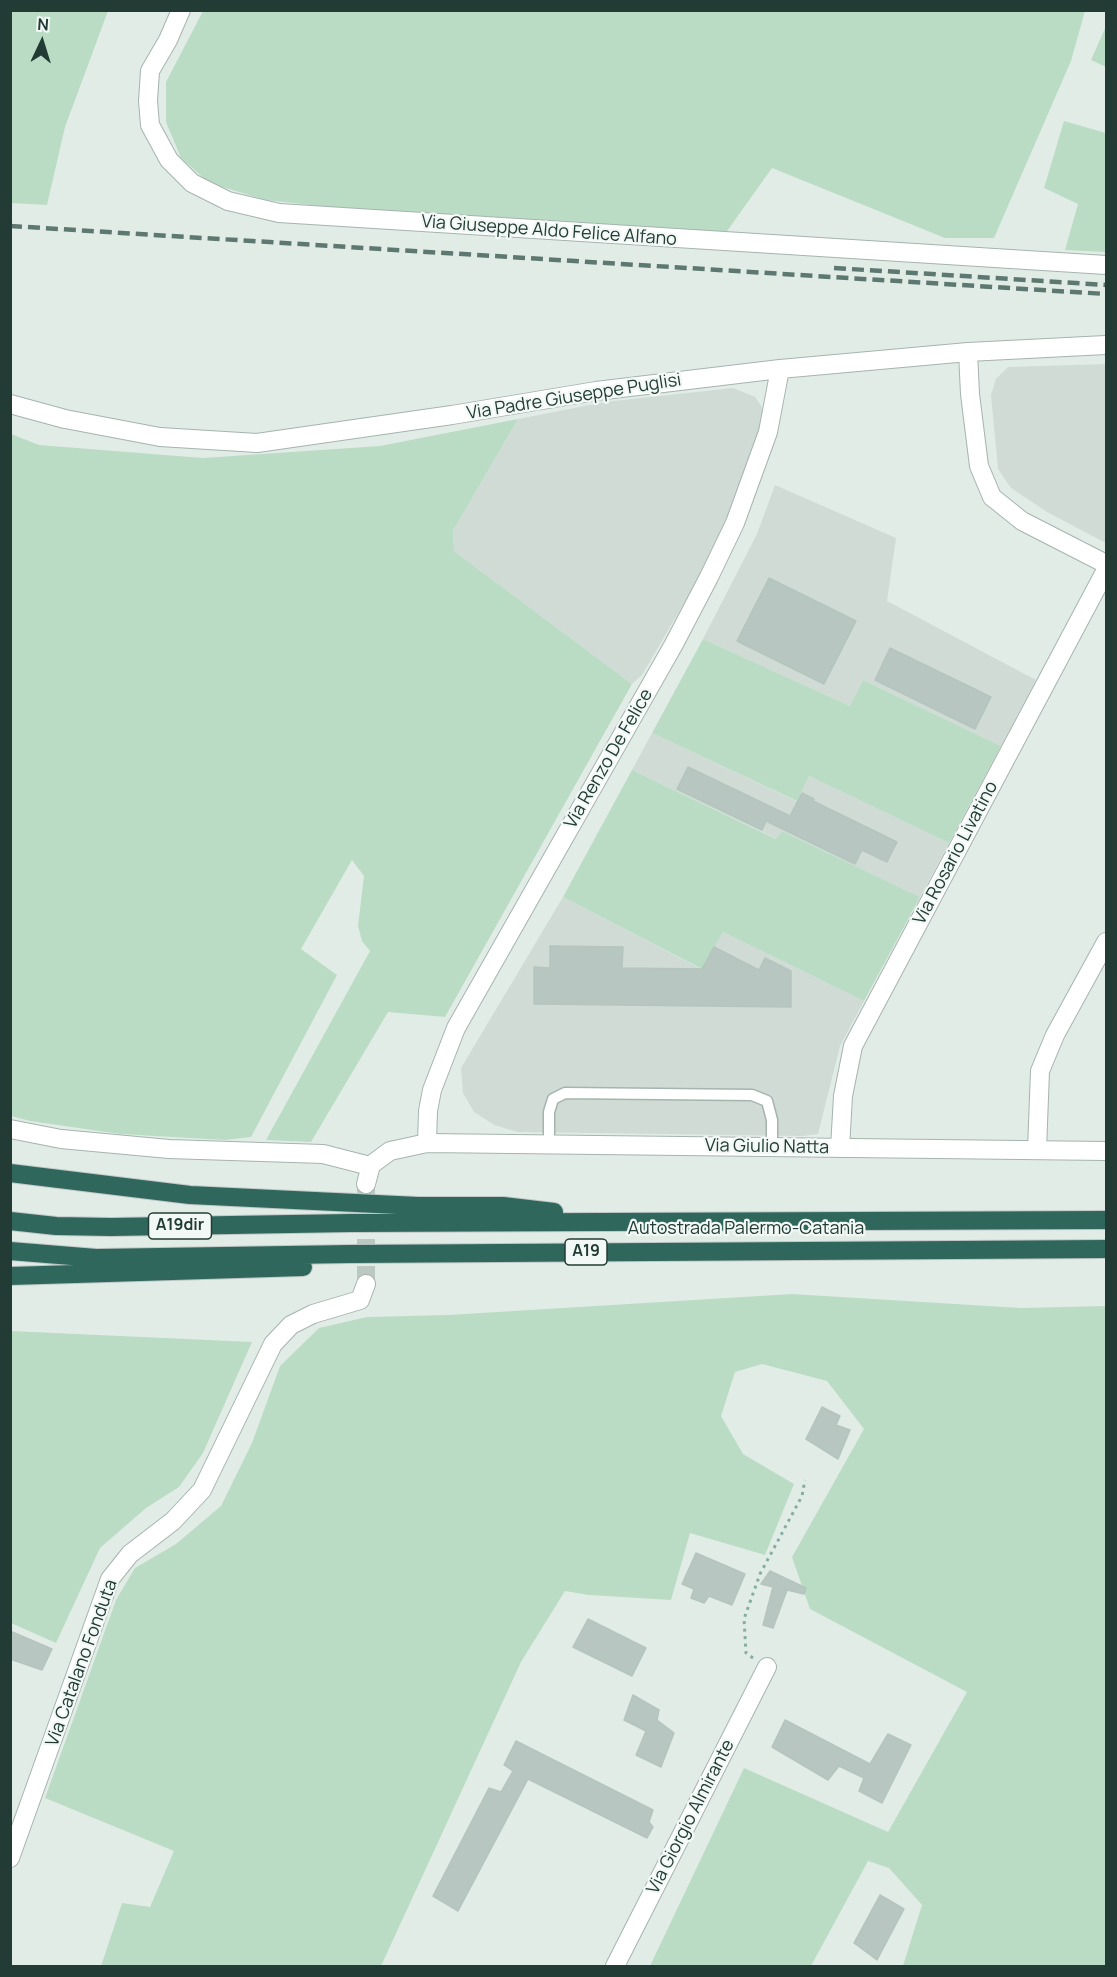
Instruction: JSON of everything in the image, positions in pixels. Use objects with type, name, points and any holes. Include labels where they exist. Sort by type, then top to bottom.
[{"type":"highway","points":[[10,1173],[190,1195],[418,1206],[503,1206],[636,1222]]},
{"type":"highway","name":"Autostrada Palermo-Catania","points":[[351,1223],[1107,1220]]},
{"type":"highway","name":"A19dir","points":[[10,1221],[56,1226],[111,1227],[351,1223]]},
{"type":"highway","points":[[10,1276],[821,1249]]},
{"type":"highway","name":"Autostrada Palermo-Catania","points":[[350,1254],[821,1249],[1107,1249]]},
{"type":"highway","name":"A19dir","points":[[10,1251],[96,1258],[350,1254]]},
{"type":"street","name":"Via Giuseppe Aldo Felice Alfano","points":[[181,10],[168,40],[150,71],[148,101],[150,125],[169,160],[192,183],[228,201],[279,213],[1107,265]]},
{"type":"street","name":"Via Padre Giuseppe Puglisi","points":[[10,404],[65,419],[160,437],[257,443],[440,417],[596,391],[780,369],[968,352],[1107,345]]},
{"type":"street","points":[[968,352],[970,394],[980,466],[993,497],[1022,521],[1107,564]]},
{"type":"street","name":"Via Renzo De Felice","points":[[427,1143],[428,1111],[432,1090],[456,1028],[674,644],[735,523],[768,432],[780,369]]},
{"type":"street","name":"Via Rosario Livatino","points":[[840,1148],[843,1096],[854,1046],[1107,570]]},
{"type":"street","points":[[1037,1150],[1040,1071],[1056,1035],[1107,942]]},
{"type":"street","name":"Via Giulio Natta","points":[[10,1129],[61,1139],[169,1149],[323,1154],[368,1175],[390,1151],[427,1143],[1107,1151]]},
{"type":"street","name":"Via Catalano Fonduta","points":[[10,1858],[110,1579],[130,1554],[173,1521],[202,1490],[273,1344],[291,1325],[313,1314],[360,1300],[366,1284]]},
{"type":"street","name":"Via Giorgio Almirante","points":[[615,1966],[767,1666]]},
{"type":"lane","points":[[549,1145],[549,1112],[553,1099],[565,1093],[752,1095],[767,1101],[772,1120],[772,1147]]},
{"type":"path","points":[[767,1666],[746,1653],[744,1619],[760,1574],[802,1496],[805,1480]]},
{"type":"shaded area","points":[[1106,364],[1106,543],[1047,512],[1011,488],[998,469],[991,395],[996,379],[1008,367]]},
{"type":"shaded area","points":[[733,388],[755,397],[762,407],[763,419],[758,437],[730,513],[704,569],[642,675],[632,684],[454,551],[453,531],[518,419],[605,402]]},
{"type":"shaded area","points":[[775,485],[896,538],[887,601],[1036,680],[1001,746],[863,680],[850,706],[703,639],[757,534]]},
{"type":"shaded area","points":[[652,733],[796,801],[809,776],[949,843],[920,897],[782,831],[777,839],[632,770]]},
{"type":"shaded area","points":[[563,897],[701,969],[723,932],[864,1001],[840,1046],[818,1134],[803,1136],[518,1132],[494,1125],[474,1112],[463,1093],[461,1068]]},
{"type":"green space","points":[[10,11],[108,11],[65,127],[47,205],[11,203]]},
{"type":"green space","points":[[203,11],[1085,11],[1071,61],[994,238],[945,238],[772,168],[725,234],[356,210],[266,200],[209,183],[181,158],[166,122],[166,82]]},
{"type":"green space","points":[[1106,26],[1106,67],[1091,60]]},
{"type":"green space","points":[[1064,121],[1106,133],[1106,252],[1065,250],[1078,204],[1044,188]]},
{"type":"green space","points":[[518,419],[453,531],[454,551],[632,684],[445,1017],[388,1012],[311,1142],[266,1140],[370,951],[362,941],[358,926],[364,876],[352,860],[301,949],[337,975],[251,1137],[225,1140],[120,1134],[30,1121],[11,1116],[11,434],[39,445],[203,458],[380,446]]},
{"type":"green space","points":[[703,639],[850,706],[863,680],[1001,746],[949,843],[809,776],[797,801],[652,733]]},
{"type":"green space","points":[[632,770],[776,839],[782,831],[920,897],[864,1001],[723,932],[702,969],[563,897]]},
{"type":"green space","points":[[792,1294],[1021,1308],[1106,1306],[1106,1966],[903,1966],[922,1905],[889,1868],[868,1861],[811,1966],[650,1966],[744,1768],[888,1832],[967,1692],[810,1609],[792,1557],[864,1429],[827,1381],[762,1364],[735,1372],[721,1416],[743,1454],[794,1484],[765,1555],[690,1533],[671,1600],[589,1595],[565,1591],[521,1662],[381,1966],[101,1966],[122,1903],[150,1907],[174,1851],[45,1798],[116,1600],[135,1568],[176,1544],[221,1506],[252,1443],[280,1366],[319,1328],[367,1317],[448,1315]]},
{"type":"green space","points":[[11,1331],[252,1342],[203,1453],[179,1487],[146,1508],[100,1548],[56,1643],[11,1623]]},
{"type":"building","points":[[769,578],[856,621],[824,684],[737,641]]},
{"type":"building","points":[[890,648],[991,697],[975,729],[875,680]]},
{"type":"building","points":[[688,767],[790,816],[802,793],[814,799],[813,801],[897,842],[887,862],[862,850],[855,864],[766,821],[762,830],[677,789]]},
{"type":"building","points":[[550,946],[623,947],[622,968],[702,969],[714,947],[759,970],[765,958],[791,971],[791,1007],[534,1004],[534,967],[550,968]]},
{"type":"building","points":[[822,1407],[840,1416],[836,1425],[850,1430],[838,1459],[806,1439]]},
{"type":"building","points":[[696,1553],[745,1574],[732,1605],[709,1596],[704,1603],[691,1598],[694,1589],[682,1584]]},
{"type":"building","points":[[770,1571],[806,1588],[804,1594],[787,1590],[773,1628],[763,1625],[773,1587],[761,1584]]},
{"type":"building","points":[[588,1619],[646,1648],[632,1676],[573,1647]]},
{"type":"building","points":[[10,1631],[52,1649],[42,1670],[10,1659]]},
{"type":"building","points":[[633,1695],[659,1710],[657,1720],[674,1733],[661,1767],[636,1755],[646,1731],[624,1720]]},
{"type":"building","points":[[785,1720],[870,1764],[888,1734],[911,1745],[882,1803],[859,1791],[864,1778],[839,1766],[828,1780],[772,1747]]},
{"type":"building","points":[[516,1741],[653,1810],[649,1822],[653,1827],[647,1838],[528,1779],[458,1911],[433,1896],[489,1788],[501,1792],[513,1771],[504,1765]]},
{"type":"building","points":[[880,1895],[904,1909],[877,1960],[854,1943]]},
{"type":"tunnel","points":[[366,1188],[366,1284]]},
{"type":"railway","points":[[10,226],[1106,294]]},
{"type":"railway","points":[[834,268],[1106,285]]}]
